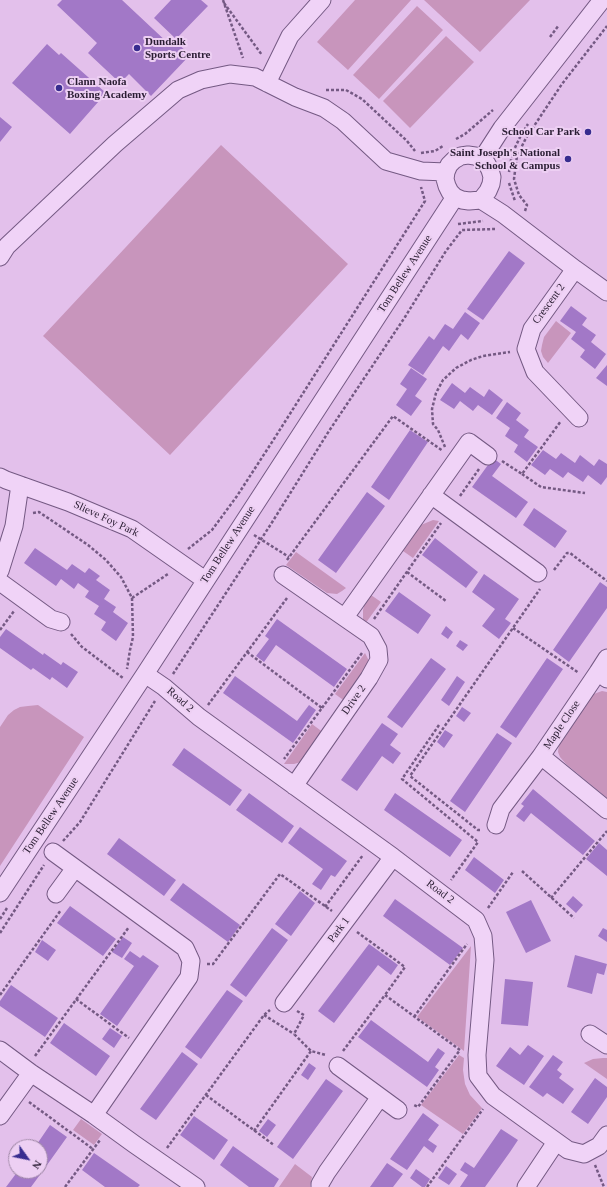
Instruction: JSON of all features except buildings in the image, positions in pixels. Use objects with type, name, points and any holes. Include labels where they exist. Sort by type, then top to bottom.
[{"type":"street","points":[[265,77],[290,36],[322,0]]},
{"type":"street","points":[[482,159],[502,128],[602,0]]},
{"type":"street","points":[[2,247],[115,144],[178,90],[201,80],[230,74],[265,77],[295,97],[324,108],[343,121],[386,161],[421,171],[446,172]]},
{"type":"street","points":[[481,200],[491,184],[492,177],[490,170],[482,159],[475,156],[461,156],[449,165],[446,172],[445,179],[447,186],[455,197],[469,201],[481,200],[514,222],[607,292]]},
{"type":"street","name":"Tom Bellew Avenue","points":[[0,893],[145,674],[455,197]]},
{"type":"street","name":"Crescent 2","points":[[526,349],[532,329],[575,269]]},
{"type":"street","points":[[526,349],[535,372],[575,413]]},
{"type":"street","points":[[344,617],[469,442],[488,456]]},
{"type":"street","name":"Slieve Foy Park","points":[[0,477],[68,502],[132,529],[205,580]]},
{"type":"street","points":[[0,571],[14,526],[20,485]]},
{"type":"street","points":[[431,495],[545,576]]},
{"type":"street","points":[[283,575],[369,635]]},
{"type":"street","points":[[0,582],[51,620],[61,622]]},
{"type":"street","name":"Drive 2","points":[[294,786],[369,678],[379,660],[378,649],[369,635]]},
{"type":"street","name":"Maple Close","points":[[601,673],[541,756],[607,810]]},
{"type":"street","name":"Road 2","points":[[145,674],[164,687],[199,717],[393,857],[476,920],[478,925]]},
{"type":"street","points":[[496,825],[501,808],[541,756]]},
{"type":"street","points":[[53,852],[185,948],[191,961],[189,977],[94,1115]]},
{"type":"street","name":"Park 1","points":[[284,1003],[393,857]]},
{"type":"street","points":[[59,900],[75,868]]},
{"type":"street","points":[[478,925],[483,936],[485,960],[477,1055],[478,1076],[493,1096],[568,1150],[584,1154],[599,1146],[607,1135]]},
{"type":"street","points":[[590,1034],[607,1045]]},
{"type":"street","points":[[0,1050],[196,1187]]},
{"type":"street","points":[[336,1061],[398,1110]]},
{"type":"street","points":[[0,1116],[17,1093],[28,1071]]},
{"type":"street","points":[[320,1187],[320,1184],[327,1172],[380,1097]]},
{"type":"street","points":[[526,1187],[556,1142]]},
{"type":"path","points":[[224,1],[243,59],[265,77]]},
{"type":"path","points":[[224,1],[265,77]]},
{"type":"path","points":[[549,38],[563,21]]},
{"type":"path","points":[[454,229],[459,223],[514,222],[525,211],[527,205],[519,195],[514,179],[517,156],[526,138],[553,97],[607,26]]},
{"type":"path","points":[[324,90],[346,90],[362,99],[407,141],[417,154],[435,151],[447,144]]},
{"type":"path","points":[[453,140],[466,134],[494,109]]},
{"type":"path","points":[[509,173],[512,154],[521,135],[532,118]]},
{"type":"path","points":[[132,598],[169,573],[176,560],[212,530],[237,496],[425,201],[420,183],[421,171]]},
{"type":"path","points":[[0,933],[53,852],[80,822],[164,687],[271,524],[329,431],[405,317],[446,251],[462,230],[511,229],[514,225],[518,207],[508,179]]},
{"type":"path","points":[[446,450],[438,430],[433,424],[432,409],[436,393],[443,380],[456,368],[471,360],[483,356],[526,349]]},
{"type":"path","points":[[522,474],[575,413]]},
{"type":"path","points":[[283,575],[283,564],[393,416],[448,455]]},
{"type":"path","points":[[275,772],[322,708],[407,572],[490,453],[541,488],[585,493]]},
{"type":"path","points":[[31,514],[39,512],[65,528],[106,560],[121,577],[132,598],[134,637],[130,650],[125,680],[82,647],[61,622]]},
{"type":"path","points":[[255,536],[258,530]]},
{"type":"path","points":[[496,825],[478,830],[410,776],[513,628],[545,576],[567,553],[570,553],[607,581]]},
{"type":"path","points":[[407,572],[446,601]]},
{"type":"path","points":[[199,717],[297,585]]},
{"type":"path","points":[[0,630],[23,599]]},
{"type":"path","points":[[513,628],[601,673]]},
{"type":"path","points":[[247,652],[322,708]]},
{"type":"path","points":[[440,725],[402,779],[478,842],[442,894]]},
{"type":"path","points":[[551,898],[607,831]]},
{"type":"path","points":[[325,907],[372,842]]},
{"type":"path","points":[[522,871],[574,918]]},
{"type":"path","points":[[414,1017],[513,872]]},
{"type":"path","points":[[190,965],[213,964],[280,874],[405,967],[336,1061],[311,1051],[294,1034],[264,1015]]},
{"type":"path","points":[[0,995],[59,900]]},
{"type":"path","points":[[28,1071],[76,999],[138,914]]},
{"type":"path","points":[[385,995],[460,1050],[418,1108],[405,1099],[398,1110]]},
{"type":"path","points":[[76,999],[141,1047]]},
{"type":"path","points":[[158,1161],[264,1015],[284,1003],[304,1015],[294,1034]]},
{"type":"path","points":[[254,1131],[311,1051]]},
{"type":"path","points":[[17,1093],[93,1149]]},
{"type":"path","points":[[206,1095],[274,1145]]},
{"type":"path","points":[[428,1187],[493,1096]]},
{"type":"path","points":[[65,1187],[110,1126]]},
{"type":"path","points":[[589,1151],[604,1187]]},
{"type":"shaded area","points":[[355,0],[411,0],[348,70],[317,42]]},
{"type":"shaded area","points":[[424,0],[530,0],[480,52]]},
{"type":"shaded area","points":[[417,6],[443,30],[379,99],[353,75]]},
{"type":"shaded area","points":[[446,36],[474,62],[410,128],[383,101]]},
{"type":"shaded area","points":[[221,145],[348,264],[170,455],[43,336]]},
{"type":"shaded area","points":[[556,321],[571,333],[548,363],[543,357],[541,351],[542,345],[544,337]]},
{"type":"shaded area","points":[[433,520],[439,521],[413,558],[403,551],[421,525]]},
{"type":"shaded area","points":[[296,552],[346,588],[337,594],[327,593],[286,565]]},
{"type":"shaded area","points":[[371,595],[381,602],[365,624],[363,619],[363,610],[365,603]]},
{"type":"shaded area","points":[[365,653],[369,661],[346,702],[335,694]]},
{"type":"shaded area","points":[[602,691],[607,692],[607,798],[566,764],[558,752],[559,743],[591,695]]},
{"type":"shaded area","points":[[38,705],[84,737],[0,866],[0,727],[8,715],[14,710],[20,707]]},
{"type":"shaded area","points":[[312,724],[324,733],[301,762],[284,764]]},
{"type":"shaded area","points":[[471,946],[464,1051],[417,1017]]},
{"type":"shaded area","points":[[459,1055],[464,1058],[463,1070],[465,1084],[470,1095],[482,1108],[463,1134],[421,1105]]},
{"type":"shaded area","points":[[607,1058],[607,1079],[584,1063],[593,1059]]},
{"type":"shaded area","points":[[81,1119],[102,1134],[94,1145],[73,1130]]},
{"type":"shaded area","points":[[295,1164],[312,1177],[310,1187],[279,1187]]},
{"type":"place","name":"Dundalk Sports Centre","points":[[137,48]]},
{"type":"place","name":"Clann Naofa Boxing Academy","points":[[59,88]]},
{"type":"place","name":"School Car Park","points":[[588,132]]},
{"type":"place","name":"Saint Joseph's National School & Campus","points":[[568,159]]}]
